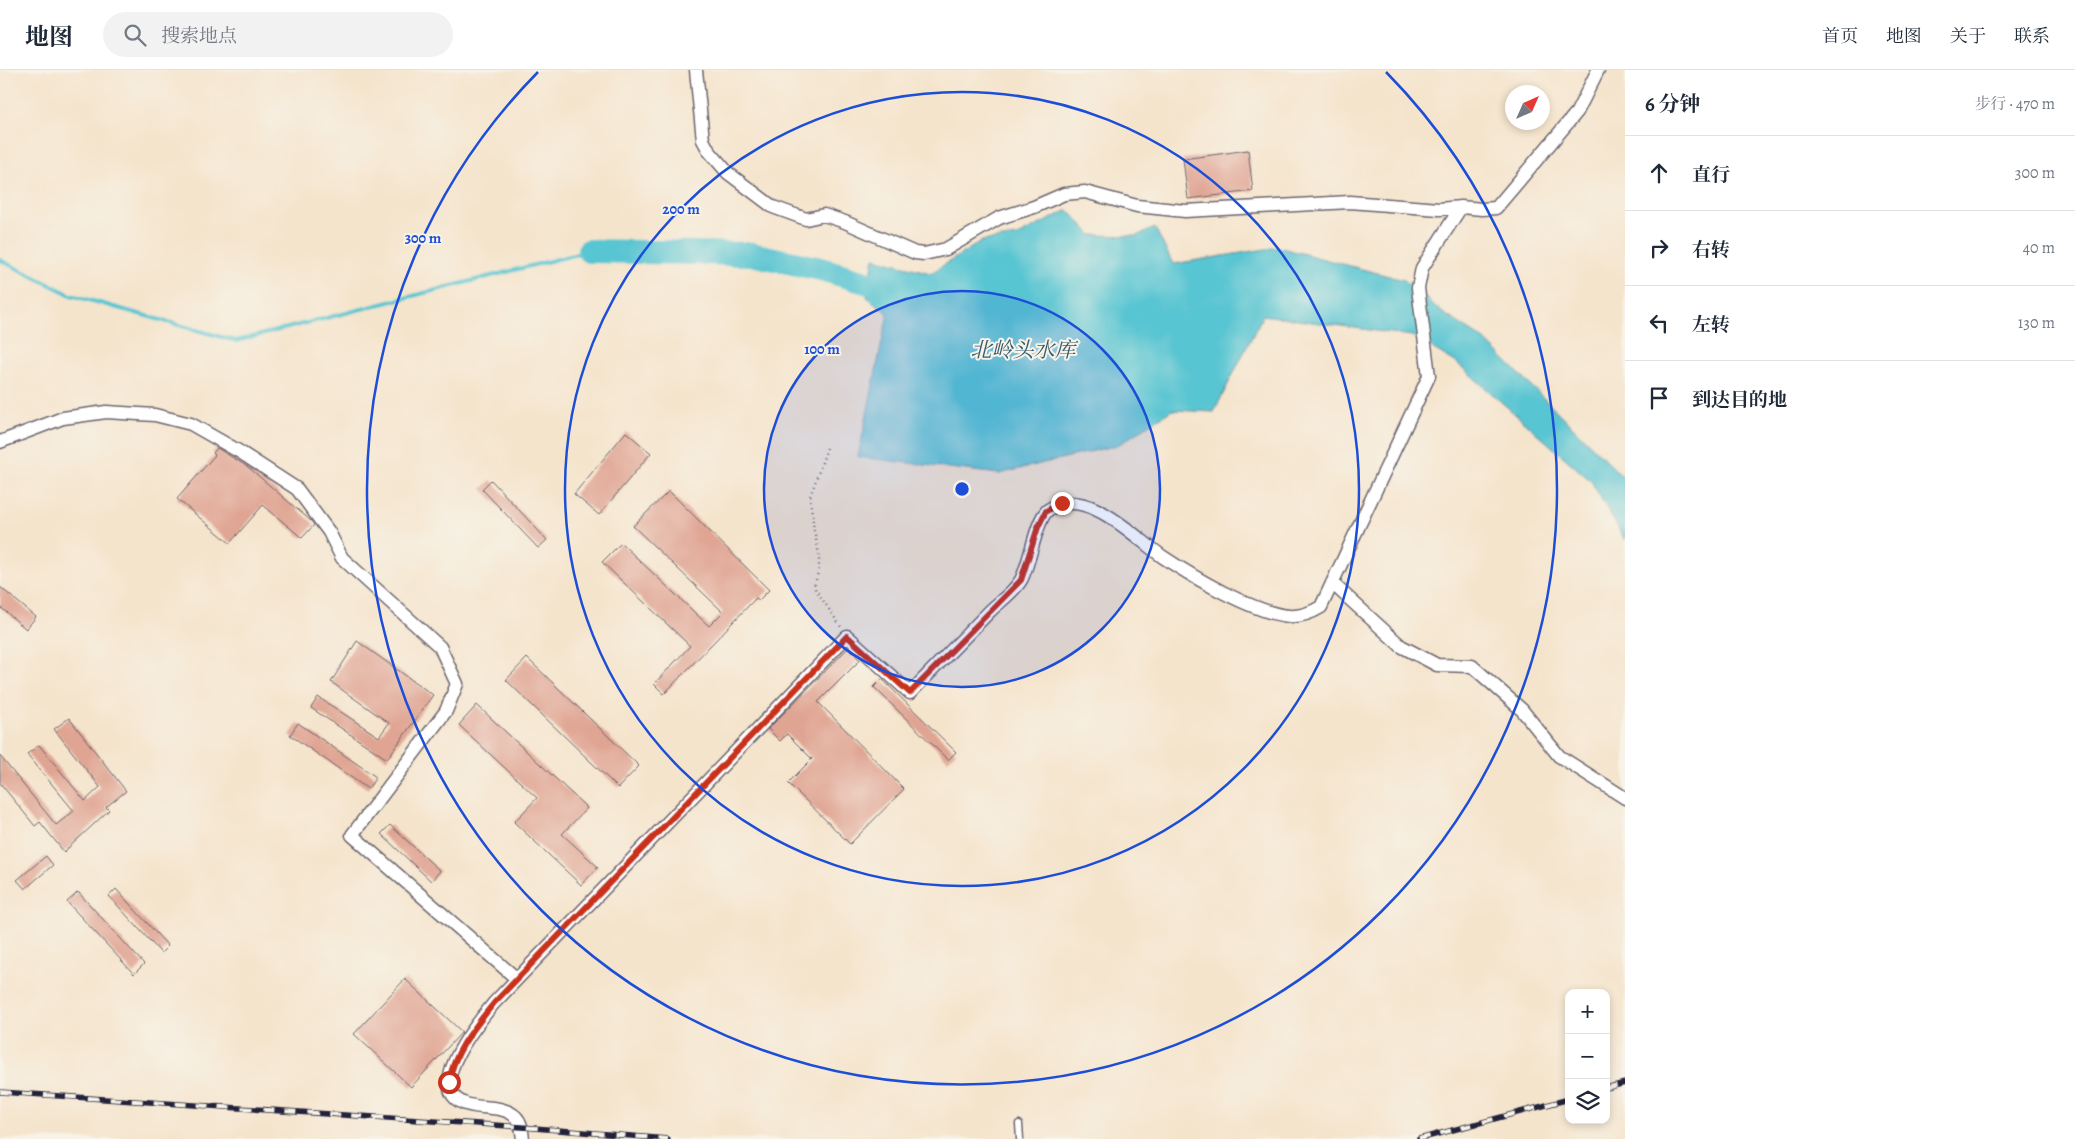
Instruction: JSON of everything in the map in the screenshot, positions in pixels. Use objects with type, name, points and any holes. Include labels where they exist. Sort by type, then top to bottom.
[{"type":"street","points":[[696,70],[703,140],[709,151],[728,173],[773,207],[806,219],[824,215],[845,222],[915,253],[924,254],[946,248],[999,218],[1034,207],[1064,194],[1085,192],[1137,206],[1185,211],[1350,202],[1439,209],[1460,207],[1496,208],[1577,112],[1598,70]]},
{"type":"street","points":[[523,1139],[522,1127],[516,1117],[490,1106],[474,1106],[460,1102],[452,1093],[449,1082],[451,1070],[467,1037],[494,1003],[847,636],[910,693],[1021,580],[1038,527],[1046,511],[1062,503],[1082,504],[1096,509],[1137,535],[1162,556],[1225,593],[1268,612],[1290,616],[1308,614],[1321,607],[1429,376],[1418,288],[1422,268],[1460,207]]},
{"type":"street","points":[[0,442],[63,418],[106,412],[155,415],[191,424],[240,452],[297,489],[329,532],[342,558],[440,647],[456,684],[446,711],[352,836],[517,979]]},
{"type":"street","points":[[1332,583],[1401,646],[1437,665],[1472,666],[1522,710],[1559,756],[1625,798]]},
{"type":"lane","points":[[1018,1124],[1020,1139]]},
{"type":"path","points":[[827,448],[810,497],[819,554],[819,569],[814,588],[847,636]]},
{"type":"water","name":"北岭头水库","points":[[1068,210],[1092,235],[1136,236],[1155,228],[1173,264],[1278,247],[1404,280],[1443,313],[1485,340],[1625,479],[1625,540],[1591,481],[1457,363],[1412,336],[1263,315],[1214,412],[1172,410],[1118,445],[999,474],[858,457],[888,313],[867,297],[874,258],[931,273],[982,241],[1017,236]]},
{"type":"building","points":[[1248,150],[1253,191],[1188,199],[1183,159]]},
{"type":"building","points":[[626,432],[651,453],[599,515],[574,494]]},
{"type":"building","points":[[217,448],[248,467],[314,525],[302,538],[263,505],[230,543],[177,499],[215,455],[213,453]]},
{"type":"building","points":[[491,480],[547,540],[538,548],[482,489]]},
{"type":"building","points":[[669,491],[769,590],[759,600],[756,598],[664,694],[654,684],[690,646],[602,562],[621,543],[709,626],[723,612],[633,526]]},
{"type":"building","points":[[0,587],[36,617],[26,629],[0,607]]},
{"type":"building","points":[[357,641],[433,695],[387,759],[311,708],[318,697],[379,737],[389,723],[331,682]]},
{"type":"building","points":[[848,648],[860,660],[818,702],[904,789],[850,844],[788,783],[812,759],[787,734],[780,741],[768,729]]},
{"type":"building","points":[[527,658],[639,766],[618,788],[506,680]]},
{"type":"building","points":[[882,679],[956,752],[948,760],[874,687]]},
{"type":"building","points":[[477,705],[587,808],[562,834],[598,867],[581,885],[514,822],[537,798],[459,725]]},
{"type":"building","points":[[69,718],[126,791],[106,807],[109,810],[64,852],[40,822],[35,826],[0,783],[0,756],[56,825],[74,811],[27,754],[39,745],[85,801],[100,787],[54,729]]},
{"type":"building","points":[[298,723],[376,777],[368,789],[290,735]]},
{"type":"building","points":[[390,825],[440,871],[431,881],[381,834]]},
{"type":"building","points":[[46,856],[53,865],[25,889],[17,880]]},
{"type":"building","points":[[116,889],[168,946],[161,953],[109,896]]},
{"type":"building","points":[[78,892],[144,964],[134,974],[67,902]]},
{"type":"building","points":[[405,979],[462,1032],[411,1087],[354,1034]]},
{"type":"waterway","points":[[0,260],[71,295],[236,341],[589,251]]},
{"type":"waterway","points":[[589,251],[751,254],[821,269],[869,283]]},
{"type":"railway","points":[[1610,1087],[1625,1083]]},
{"type":"railway","points":[[0,1092],[522,1127],[668,1139]]},
{"type":"railway","points":[[1419,1139],[1565,1100]]},
{"type":"route","points":[[449,1082],[451,1070],[467,1037],[494,1003],[847,636],[910,693],[1021,580],[1038,527],[1046,511],[1062,503]]}]
